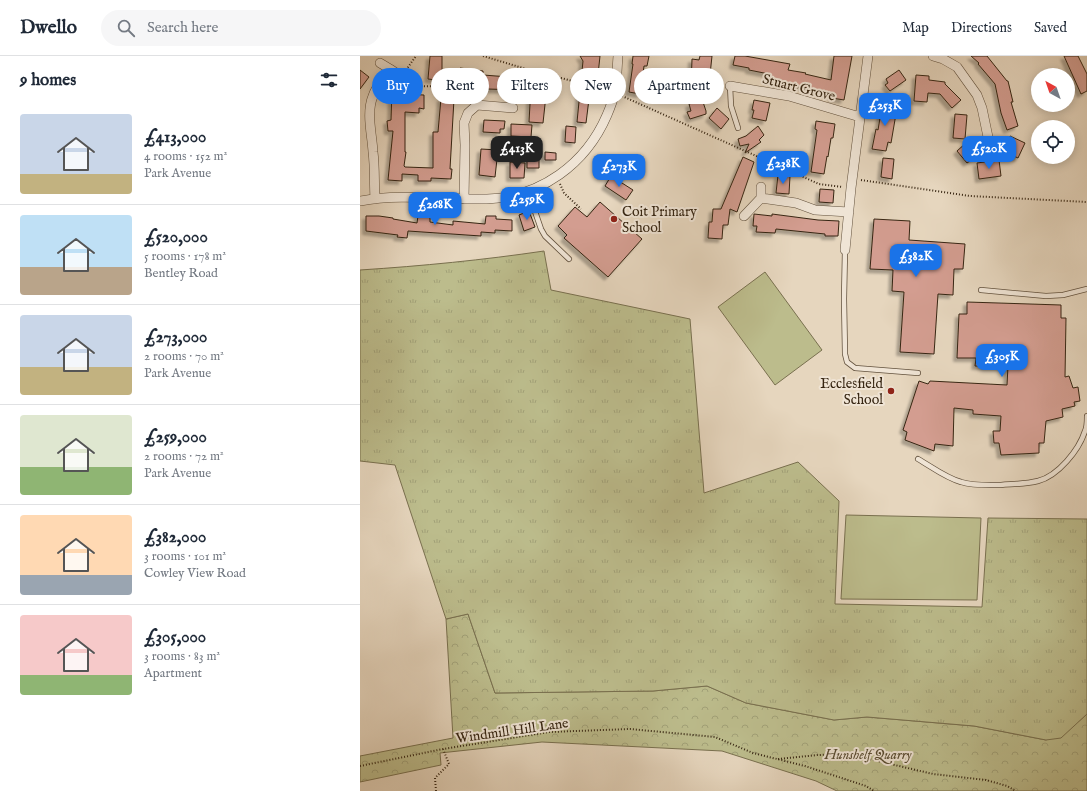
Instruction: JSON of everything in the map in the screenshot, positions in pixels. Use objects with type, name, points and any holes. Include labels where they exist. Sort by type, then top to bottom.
[{"type":"street","points":[[617,68],[618,56]]},
{"type":"street","points":[[845,250],[868,56]]},
{"type":"street","points":[[933,56],[943,59],[957,67],[977,95],[982,108],[988,137]]},
{"type":"street","points":[[380,63],[387,68]]},
{"type":"street","name":"Stuart Grove","points":[[730,86],[789,96],[860,118]]},
{"type":"street","points":[[372,96],[370,107],[370,127],[373,152],[375,199]]},
{"type":"street","points":[[360,201],[396,198],[496,198],[528,191],[556,177],[574,164],[588,149],[604,122],[611,104]]},
{"type":"street","points":[[464,199],[464,123],[468,113],[477,105],[513,108]]},
{"type":"street","points":[[744,216],[761,198],[761,187]]},
{"type":"street","points":[[761,198],[796,203],[815,210],[849,212]]},
{"type":"lane","points":[[730,86],[731,106],[738,128]]},
{"type":"lane","points":[[528,191],[541,230],[545,236],[569,259]]},
{"type":"lane","points":[[845,250],[844,298],[845,354],[847,362],[856,368],[918,373]]},
{"type":"lane","points":[[981,290],[1046,296],[1063,295],[1087,289]]},
{"type":"lane","points":[[918,459],[950,479],[962,483],[984,485],[1039,481],[1054,473],[1070,459],[1080,444],[1086,430],[1087,416]]},
{"type":"path","points":[[408,68],[416,56]]},
{"type":"path","points":[[483,56],[520,68]]},
{"type":"path","points":[[423,86],[467,90],[474,95],[477,105]]},
{"type":"path","points":[[626,97],[819,184],[852,184],[970,196],[1087,202]]},
{"type":"path","points":[[513,108],[515,104]]},
{"type":"path","points":[[556,177],[564,193],[580,209]]},
{"type":"path","name":"Windmill Hill Lane","points":[[360,766],[443,749],[549,732],[630,729],[715,737],[753,753],[805,766],[866,786],[874,791]]},
{"type":"path","points":[[436,791],[435,778],[449,764],[443,749]]},
{"type":"path","points":[[776,759],[848,754],[933,774],[986,780],[1007,786],[1016,791]]},
{"type":"green space","points":[[544,251],[551,290],[690,319],[704,493],[798,462],[839,501],[835,604],[982,607],[988,518],[1087,519],[1087,714],[1061,738],[1046,740],[974,726],[867,717],[834,720],[746,703],[707,686],[653,691],[495,693],[468,614],[446,619],[395,465],[360,461],[360,270],[406,267]]},
{"type":"green space","points":[[765,272],[822,350],[775,385],[718,307]]},
{"type":"green space","points":[[846,515],[981,518],[977,600],[841,599]]},
{"type":"green space","name":"Hunshelf Quarry","points":[[468,614],[495,693],[653,691],[707,686],[746,703],[834,720],[867,717],[974,726],[1046,740],[1079,721],[1087,714],[1087,791],[837,791],[816,781],[722,751],[542,742],[440,753],[441,765],[360,782],[360,756],[453,738],[446,619]]},
{"type":"building","points":[[430,56],[442,56],[442,68],[431,68],[431,79],[428,79]]},
{"type":"building","points":[[580,56],[600,56],[599,68],[582,68],[583,61]]},
{"type":"building","points":[[633,56],[649,56],[647,66],[644,66],[644,68],[634,68],[634,93],[629,92]]},
{"type":"building","points":[[700,56],[712,56],[711,68],[692,68],[692,59],[699,60]]},
{"type":"building","points":[[735,56],[745,56],[790,64],[788,70],[831,80],[834,56],[852,56],[844,100],[832,98],[833,94],[799,86],[799,88],[777,83],[778,81],[768,79],[769,74],[733,65]]},
{"type":"building","points":[[971,56],[987,56],[1008,81],[1013,102],[1011,102],[1018,126],[1007,130],[1001,113],[995,84],[978,64],[979,63]]},
{"type":"building","points":[[1064,56],[1078,56],[1087,74],[1087,91],[1081,94],[1075,81],[1075,68],[1069,68]]},
{"type":"building","points":[[360,70],[369,77],[360,89]]},
{"type":"building","points":[[899,70],[906,80],[890,91],[885,85],[888,83],[886,79]]},
{"type":"building","points":[[489,75],[497,76],[497,89],[489,89]]},
{"type":"building","points":[[916,75],[929,76],[929,80],[945,82],[945,84],[961,100],[952,108],[940,94],[928,93],[927,102],[914,101]]},
{"type":"building","points":[[424,95],[424,109],[419,108],[419,113],[405,112],[406,152],[404,166],[433,168],[433,132],[438,132],[440,104],[454,104],[450,169],[452,169],[451,179],[431,178],[431,181],[418,181],[418,175],[402,174],[402,181],[388,180],[393,131],[388,131],[387,121],[391,120],[392,104],[423,104]]},
{"type":"building","points":[[754,100],[770,103],[766,121],[752,118]]},
{"type":"building","points":[[883,100],[891,102],[890,107],[897,108],[891,143],[888,142],[886,151],[872,149],[876,129],[878,130]]},
{"type":"building","points":[[530,104],[545,104],[543,123],[529,122]]},
{"type":"building","points":[[579,104],[588,104],[586,123],[577,122]]},
{"type":"building","points":[[689,104],[704,104],[706,114],[690,119],[687,112],[691,111]]},
{"type":"building","points":[[717,108],[729,119],[721,129],[709,118]]},
{"type":"building","points":[[955,114],[967,115],[965,139],[953,138]]},
{"type":"building","points":[[484,120],[505,121],[504,129],[500,129],[500,133],[483,132]]},
{"type":"building","points":[[816,121],[835,124],[824,174],[811,172],[817,130],[815,129]]},
{"type":"building","points":[[511,124],[532,125],[531,137],[511,136]]},
{"type":"building","points":[[566,126],[576,127],[575,143],[565,142]]},
{"type":"building","points":[[758,126],[764,135],[759,140],[761,142],[745,153],[749,144],[740,146],[738,139],[746,136]]},
{"type":"building","points":[[1010,136],[1025,143],[1018,158],[1003,151]]},
{"type":"building","points":[[966,143],[977,156],[967,163],[957,151]]},
{"type":"building","points":[[481,149],[498,150],[495,177],[479,175]]},
{"type":"building","points":[[545,152],[556,153],[556,160],[545,160]]},
{"type":"building","points":[[527,154],[539,154],[539,168],[527,168]]},
{"type":"building","points":[[743,157],[754,162],[737,212],[730,209],[728,225],[723,225],[722,239],[708,238],[709,222],[712,222],[713,209],[721,209]]},
{"type":"building","points":[[883,158],[894,159],[892,179],[881,177]]},
{"type":"building","points":[[999,160],[1001,176],[979,179],[977,163]]},
{"type":"building","points":[[510,162],[525,163],[524,178],[510,178]]},
{"type":"building","points":[[778,175],[790,176],[789,194],[776,193]]},
{"type":"building","points":[[611,176],[633,190],[626,200],[605,186]]},
{"type":"building","points":[[820,189],[834,190],[833,203],[819,202]]},
{"type":"building","points":[[600,202],[642,239],[608,277],[564,238],[567,235],[558,226],[575,207],[587,217]]},
{"type":"building","points":[[529,211],[535,227],[524,231],[519,215]]},
{"type":"building","points":[[754,214],[772,216],[772,214],[839,221],[838,236],[825,236],[825,234],[776,229],[775,233],[756,232],[757,226],[753,226]]},
{"type":"building","points":[[366,216],[379,216],[417,223],[418,216],[430,217],[430,222],[453,225],[453,221],[485,224],[486,216],[496,216],[496,219],[512,220],[512,231],[495,230],[495,233],[481,232],[481,236],[408,231],[407,238],[397,237],[398,235],[366,231]]},
{"type":"building","points":[[874,219],[910,221],[909,240],[965,244],[963,269],[954,269],[953,295],[938,294],[934,354],[900,352],[904,292],[892,291],[893,270],[870,269]]},
{"type":"building","points":[[967,302],[1061,305],[1061,318],[1066,318],[1065,377],[1069,376],[1073,388],[1078,387],[1080,401],[1074,402],[1075,406],[1062,409],[1063,417],[1046,421],[1044,443],[1039,443],[1039,453],[1001,455],[999,443],[994,443],[993,431],[1000,431],[1001,416],[973,414],[973,410],[954,408],[953,446],[935,444],[934,451],[905,440],[907,432],[903,430],[919,381],[928,384],[930,381],[1007,385],[1008,366],[975,366],[976,358],[957,358],[959,314],[967,314]]},
{"type":"place","name":"Coit Primary School","points":[[614,219]]},
{"type":"place","name":"Ecclesfield School","points":[[891,391]]}]
